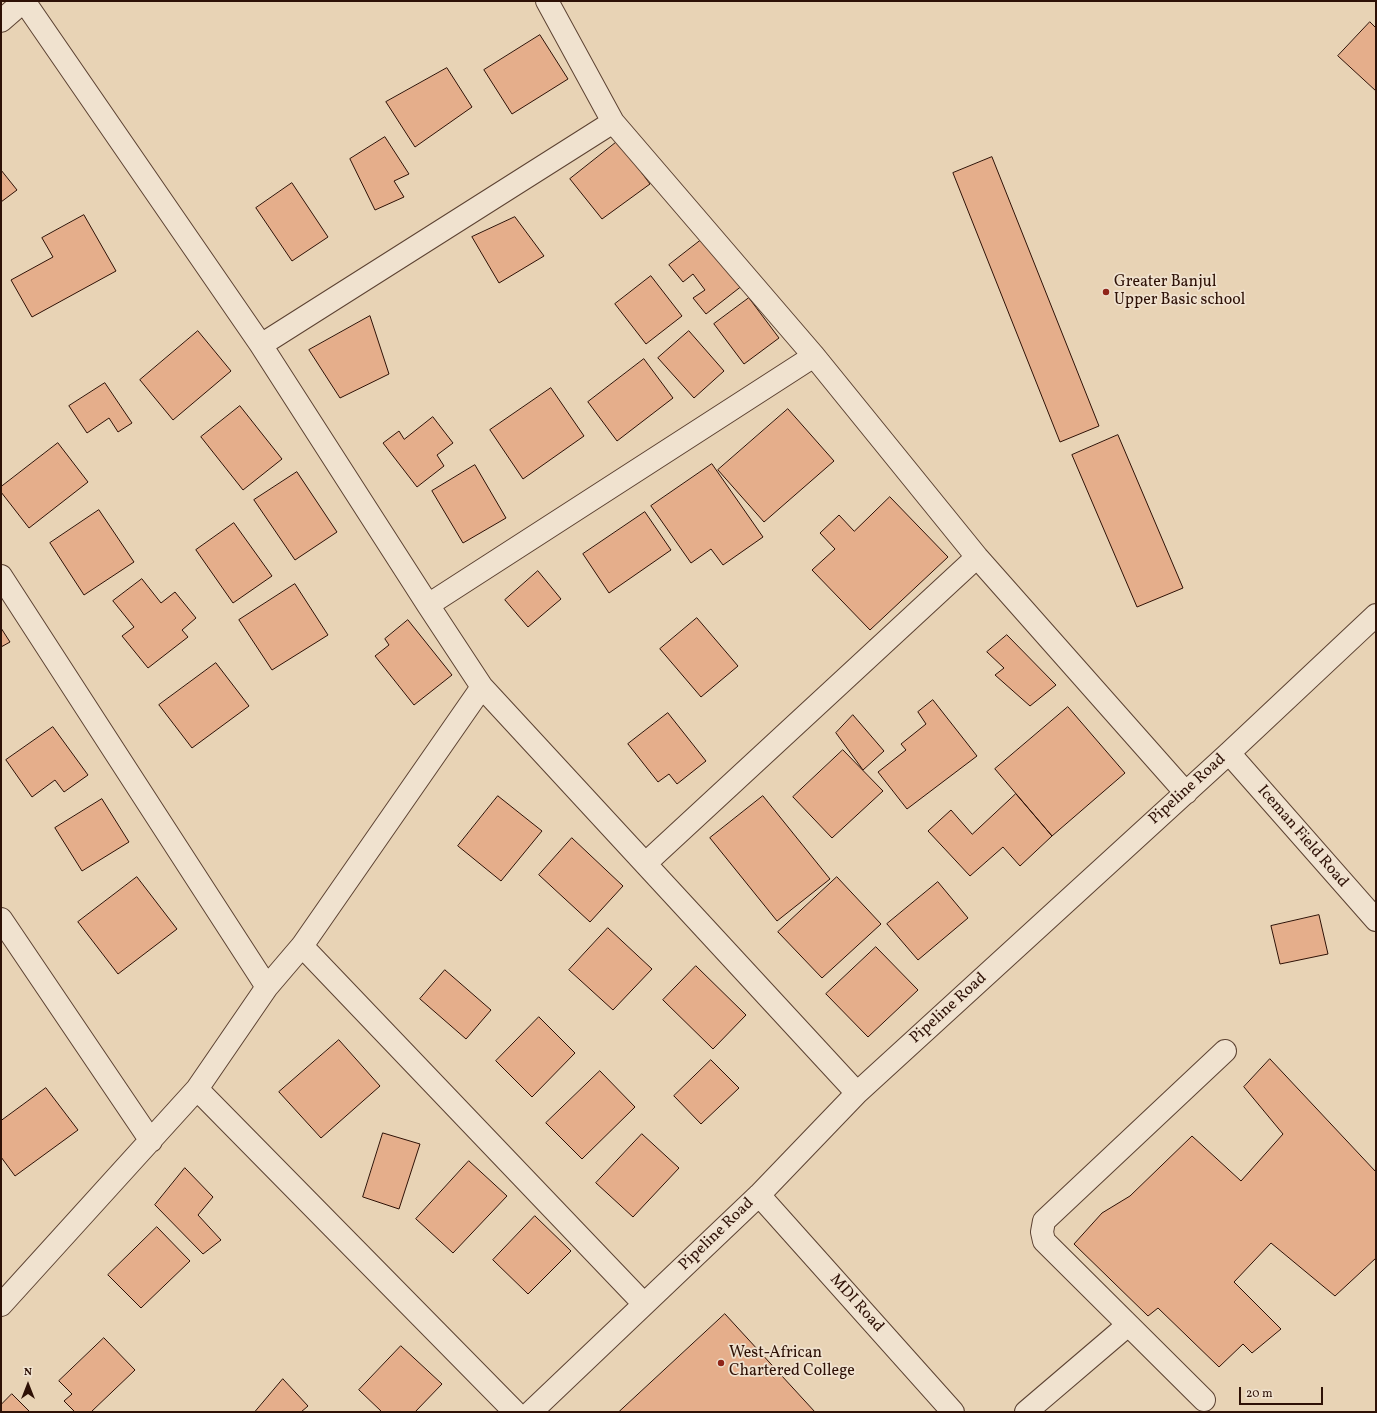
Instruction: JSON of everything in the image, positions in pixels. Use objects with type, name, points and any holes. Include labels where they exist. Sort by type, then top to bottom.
[{"type":"street","points":[[1,21],[24,1],[261,345],[428,606],[482,686],[857,1093]]},
{"type":"street","points":[[547,1],[613,122],[814,356],[977,557],[1186,793]]},
{"type":"street","points":[[261,345],[613,122]]},
{"type":"street","points":[[428,606],[814,356]]},
{"type":"street","points":[[646,863],[977,557]]},
{"type":"street","points":[[1,576],[267,987]]},
{"type":"street","name":"Pipeline Road","points":[[531,1412],[759,1195],[857,1093],[1186,793],[1376,615]]},
{"type":"street","points":[[1,1305],[197,1089],[267,987],[302,946],[482,686]]},
{"type":"street","name":"Iceman Field Road","points":[[1229,753],[1376,920]]},
{"type":"street","points":[[1,919],[151,1141]]},
{"type":"street","points":[[302,946],[644,1304]]},
{"type":"street","points":[[1204,1400],[1044,1241],[1042,1232],[1044,1222],[1225,1051]]},
{"type":"street","points":[[197,1089],[515,1412]]},
{"type":"street","name":"MDI Road","points":[[759,1195],[953,1412]]},
{"type":"street","points":[[1026,1412],[1128,1325]]},
{"type":"building","points":[[1370,22],[1376,28],[1376,91],[1338,56]]},
{"type":"building","points":[[540,35],[568,79],[512,114],[484,70]]},
{"type":"building","points":[[447,68],[472,107],[415,147],[386,102]]},
{"type":"building","points":[[385,137],[409,174],[394,181],[404,197],[375,210],[350,159]]},
{"type":"building","points":[[618,141],[650,184],[602,219],[570,179]]},
{"type":"building","points":[[992,157],[1099,426],[1060,442],[953,173]]},
{"type":"building","points":[[1,170],[17,190],[1,202]]},
{"type":"building","points":[[292,183],[328,237],[292,261],[256,208]]},
{"type":"building","points":[[84,215],[116,271],[32,317],[11,280],[53,257],[42,238]]},
{"type":"building","points":[[515,217],[544,256],[499,283],[472,237]]},
{"type":"building","points":[[705,237],[743,285],[706,314],[693,298],[705,290],[693,274],[683,282],[669,265]]},
{"type":"building","points":[[651,276],[682,316],[646,344],[615,304]]},
{"type":"building","points":[[749,298],[779,338],[744,364],[714,324]]},
{"type":"building","points":[[370,316],[389,374],[340,398],[309,350]]},
{"type":"building","points":[[198,331],[231,371],[173,420],[140,380]]},
{"type":"building","points":[[689,331],[724,371],[694,398],[658,358]]},
{"type":"building","points":[[644,359],[673,398],[617,441],[588,402]]},
{"type":"building","points":[[105,383],[132,423],[118,432],[109,418],[87,433],[69,406]]},
{"type":"building","points":[[551,388],[584,436],[523,479],[490,430]]},
{"type":"building","points":[[240,406],[282,459],[243,490],[201,437]]},
{"type":"building","points":[[788,409],[834,461],[764,522],[718,470]]},
{"type":"building","points":[[433,417],[453,443],[437,455],[444,466],[417,487],[383,443],[399,431],[404,439]]},
{"type":"building","points":[[1118,435],[1183,588],[1137,607],[1072,455]]},
{"type":"building","points":[[58,443],[88,482],[29,528],[1,492],[1,487]]},
{"type":"building","points":[[712,464],[763,537],[723,565],[711,549],[691,563],[651,506]]},
{"type":"building","points":[[475,465],[506,518],[463,543],[432,491]]},
{"type":"building","points":[[297,472],[337,532],[295,560],[254,500]]},
{"type":"building","points":[[890,497],[948,557],[870,630],[812,570],[835,549],[820,533],[839,515],[854,531]]},
{"type":"building","points":[[99,510],[134,562],[84,595],[50,543]]},
{"type":"building","points":[[645,512],[671,550],[609,593],[583,554]]},
{"type":"building","points":[[234,523],[272,576],[233,603],[196,550]]},
{"type":"building","points":[[538,571],[561,599],[528,627],[505,600]]},
{"type":"building","points":[[142,579],[161,603],[175,592],[196,618],[182,630],[188,637],[148,668],[122,636],[134,627],[113,601]]},
{"type":"building","points":[[295,584],[328,635],[272,670],[239,620]]},
{"type":"building","points":[[697,618],[738,666],[701,697],[660,649]]},
{"type":"building","points":[[408,620],[452,675],[414,705],[375,656],[389,645],[385,639]]},
{"type":"building","points":[[1,628],[10,642],[1,647]]},
{"type":"building","points":[[1007,635],[1056,685],[1030,706],[995,675],[1004,668],[987,652]]},
{"type":"building","points":[[216,663],[249,706],[192,748],[159,705]]},
{"type":"building","points":[[933,700],[977,756],[907,809],[878,772],[906,750],[901,744],[926,724],[918,712]]},
{"type":"building","points":[[1068,707],[1125,773],[1052,836],[995,769]]},
{"type":"building","points":[[668,713],[706,761],[677,784],[669,774],[658,782],[628,744]]},
{"type":"building","points":[[853,715],[884,751],[863,770],[836,733]]},
{"type":"building","points":[[53,727],[88,775],[64,792],[55,780],[32,797],[6,760]]},
{"type":"building","points":[[843,750],[883,791],[832,838],[793,797]]},
{"type":"building","points":[[1016,794],[1052,836],[1020,866],[1003,847],[970,876],[928,831],[951,810],[972,834]]},
{"type":"building","points":[[498,796],[542,831],[501,881],[458,846]]},
{"type":"building","points":[[763,796],[830,879],[777,921],[710,838]]},
{"type":"building","points":[[102,799],[129,842],[82,871],[55,828]]},
{"type":"building","points":[[572,838],[623,886],[590,922],[539,875]]},
{"type":"building","points":[[137,877],[177,929],[118,974],[78,922]]},
{"type":"building","points":[[837,877],[881,924],[822,978],[778,932]]},
{"type":"building","points":[[938,882],[968,918],[918,960],[887,924]]},
{"type":"building","points":[[1319,915],[1328,954],[1280,964],[1271,926]]},
{"type":"building","points":[[608,928],[652,969],[613,1010],[569,970]]},
{"type":"building","points":[[876,947],[918,990],[868,1037],[826,994]]},
{"type":"building","points":[[696,966],[746,1015],[713,1049],[663,1000]]},
{"type":"building","points":[[445,970],[491,1010],[466,1039],[420,999]]},
{"type":"building","points":[[539,1017],[575,1053],[532,1097],[496,1061]]},
{"type":"building","points":[[339,1040],[380,1086],[321,1138],[279,1092]]},
{"type":"building","points":[[1270,1059],[1376,1172],[1376,1258],[1335,1296],[1271,1243],[1234,1282],[1281,1329],[1252,1353],[1243,1344],[1219,1367],[1158,1308],[1148,1316],[1074,1244],[1102,1213],[1130,1196],[1192,1136],[1241,1181],[1283,1134],[1244,1087]]},
{"type":"building","points":[[711,1060],[739,1088],[701,1124],[674,1096]]},
{"type":"building","points":[[600,1071],[635,1107],[582,1159],[546,1123]]},
{"type":"building","points":[[46,1088],[78,1130],[15,1176],[1,1157],[1,1121]]},
{"type":"building","points":[[383,1133],[420,1144],[399,1209],[363,1197]]},
{"type":"building","points":[[642,1134],[679,1168],[633,1217],[596,1183]]},
{"type":"building","points":[[469,1161],[507,1196],[453,1253],[416,1219]]},
{"type":"building","points":[[185,1168],[213,1197],[198,1215],[221,1240],[203,1254],[155,1205]]},
{"type":"building","points":[[535,1216],[571,1251],[528,1294],[493,1260]]},
{"type":"building","points":[[157,1227],[190,1261],[141,1308],[108,1275]]},
{"type":"building","name":"West-African Chartered College","points":[[725,1314],[815,1412],[619,1412]]},
{"type":"building","points":[[104,1338],[135,1370],[91,1412],[75,1412],[64,1401],[72,1394],[59,1381]]},
{"type":"building","points":[[401,1346],[442,1384],[415,1412],[382,1412],[359,1390]]},
{"type":"building","points":[[283,1379],[308,1406],[301,1412],[255,1412]]},
{"type":"building","points":[[12,1394],[30,1412],[1,1412],[1,1405]]},
{"type":"place","name":"Greater Banjul Upper Basic school","points":[[1106,292]]},
{"type":"place","name":"West-African Chartered College","points":[[721,1363]]}]
